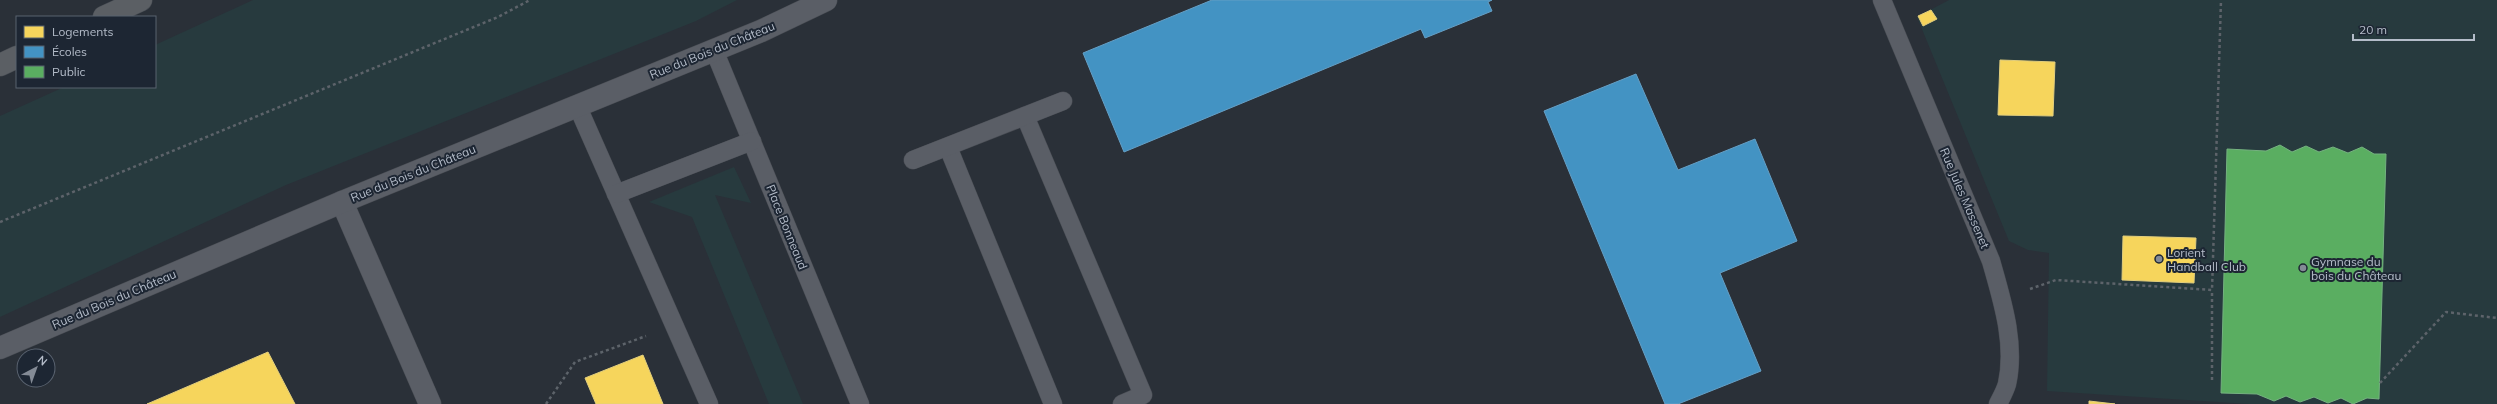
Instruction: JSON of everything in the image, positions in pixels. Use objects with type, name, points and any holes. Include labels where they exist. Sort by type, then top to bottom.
[{"type":"highway","points":[[106,16],[141,0]]},
{"type":"highway","points":[[0,65],[16,57]]},
{"type":"street","name":"Rue du Bois du Château","points":[[0,348],[342,202],[761,31],[826,0]]},
{"type":"street","points":[[342,202],[430,404]]},
{"type":"lane","name":"Rue Jules Massenet","points":[[1882,0],[1991,261],[2002,299],[2009,343],[2007,384],[1998,404]]},
{"type":"lane","name":"Place Bonneaud","points":[[714,50],[860,404]]},
{"type":"lane","points":[[913,160],[1063,101]]},
{"type":"lane","points":[[577,105],[709,404]]},
{"type":"lane","points":[[1025,116],[1143,394],[1122,404]]},
{"type":"lane","points":[[616,194],[752,141]]},
{"type":"lane","points":[[948,147],[1053,404]]},
{"type":"path","points":[[0,222],[491,20],[530,0]]},
{"type":"path","points":[[2212,380],[2212,290],[2221,0]]},
{"type":"path","points":[[2002,299],[2056,280],[2212,290]]},
{"type":"path","points":[[2380,382],[2446,312],[2497,318]]},
{"type":"path","points":[[546,404],[575,362],[674,325]]},
{"type":"green space","points":[[253,0],[737,0],[696,21],[286,185],[0,317],[0,116],[62,88],[156,88],[156,45]]},
{"type":"green space","points":[[1949,0],[2497,0],[2497,404],[2249,404],[2047,391],[2049,253],[2028,250],[2009,241],[1917,17]]},
{"type":"green space","points":[[734,167],[751,203],[715,195],[803,404],[769,404],[692,217],[649,202]]},
{"type":"building: Logements","points":[[1931,10],[1937,19],[1923,26],[1918,16]]},
{"type":"building: Logements","points":[[2000,60],[2055,62],[2053,116],[1998,115]]},
{"type":"building: Logements","name":"Lorient Handball Club","points":[[2123,236],[2196,238],[2194,283],[2122,280]]},
{"type":"building: Logements","points":[[268,352],[295,404],[147,404]]},
{"type":"building: Logements","points":[[643,355],[663,404],[596,404],[585,378]]},
{"type":"building: Logements","points":[[2089,401],[2115,404],[2089,404]]},
{"type":"building: Écoles","points":[[1212,0],[1492,0],[1488,2],[1492,11],[1425,38],[1421,29],[1124,152],[1083,53]]},
{"type":"building: Écoles","points":[[1636,74],[1678,170],[1755,139],[1797,241],[1720,273],[1761,371],[1678,404],[1665,404],[1544,111]]},
{"type":"building: Public","name":"Gymnase du bois du Château","points":[[2280,145],[2292,152],[2306,146],[2319,152],[2333,147],[2348,153],[2362,147],[2374,154],[2386,154],[2379,399],[2367,398],[2353,404],[2341,398],[2328,403],[2314,397],[2300,402],[2286,396],[2274,401],[2257,394],[2221,393],[2227,149],[2266,151]]},
{"type":"place","name":"Lorient Handball Club","points":[[2159,259]]},
{"type":"place","name":"Gymnase du bois du Château","points":[[2303,268]]}]
